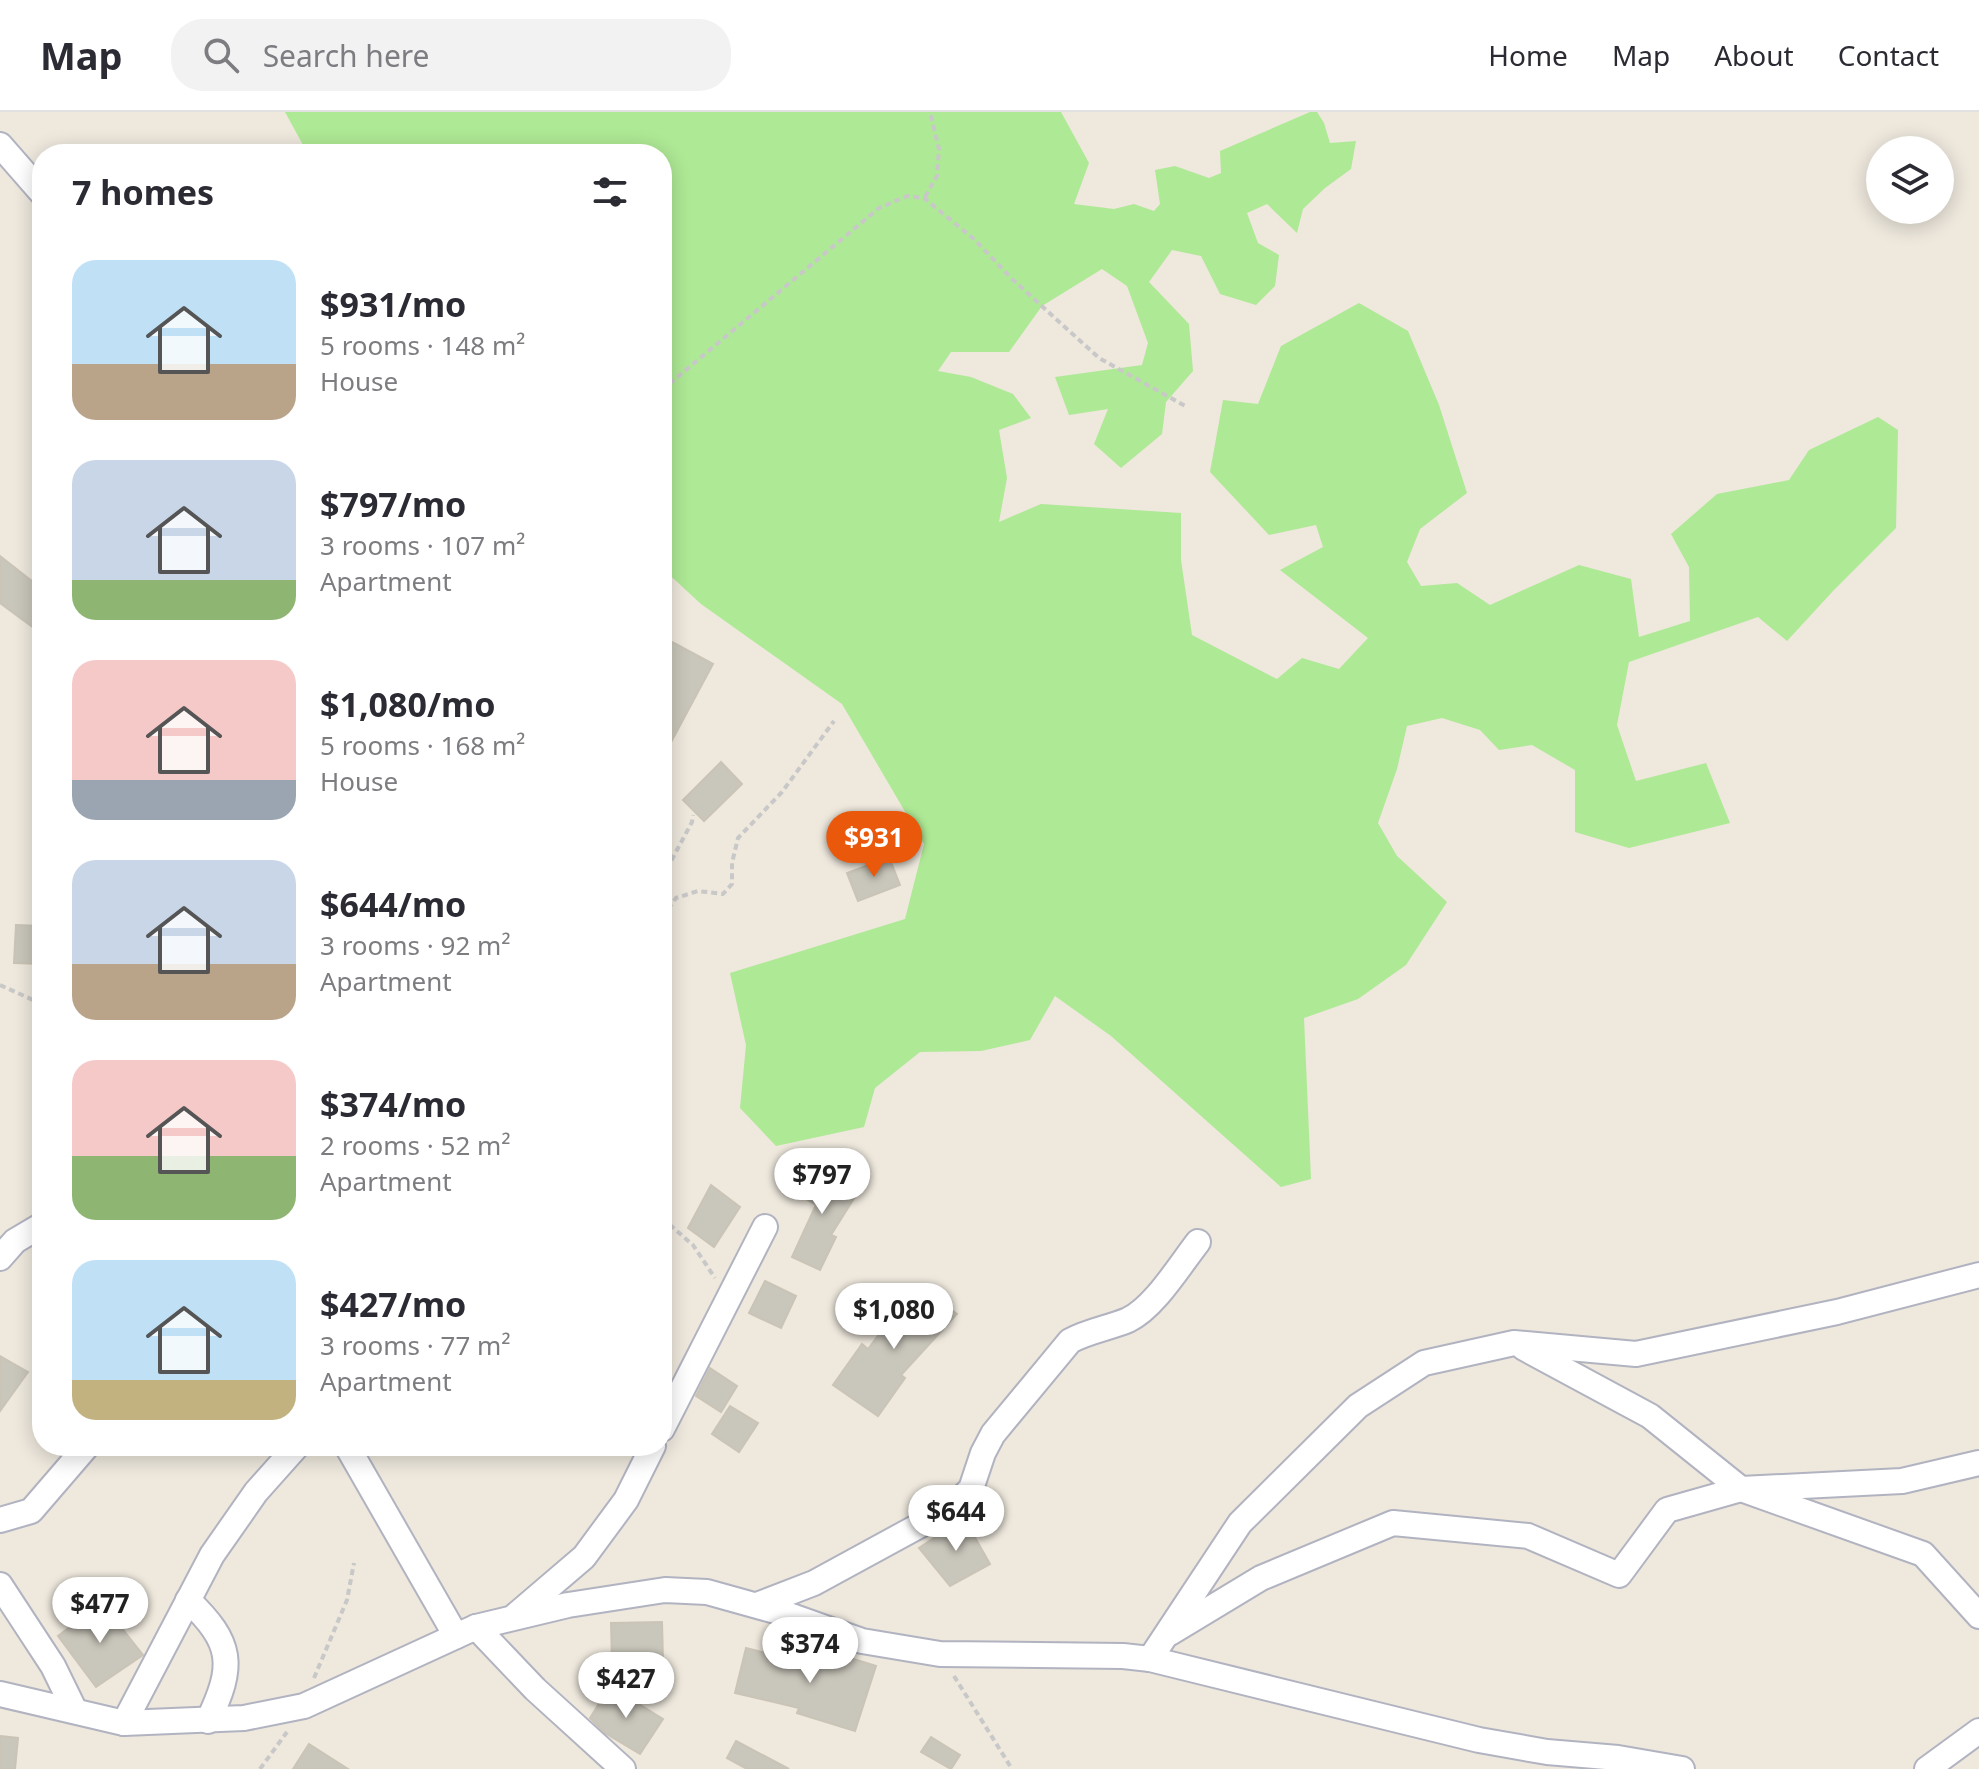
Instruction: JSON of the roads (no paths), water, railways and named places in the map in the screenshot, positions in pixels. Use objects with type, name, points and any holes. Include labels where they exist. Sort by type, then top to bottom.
[{"type":"street","points":[[0,145],[32,182]]},
{"type":"street","points":[[672,1409],[765,1227]]},
{"type":"street","points":[[5,1244],[32,1230]]},
{"type":"street","points":[[757,1605],[814,1583],[948,1510],[965,1497],[993,1434],[1070,1341],[1082,1334],[1130,1319],[1149,1307],[1198,1242]]},
{"type":"street","points":[[1150,1659],[1240,1523],[1358,1406],[1424,1363],[1514,1343],[1636,1354],[1837,1312],[1979,1275]]},
{"type":"street","points":[[1514,1343],[1650,1416],[1741,1489],[1923,1554],[1979,1616]]},
{"type":"street","points":[[0,1520],[31,1511],[78,1456]]},
{"type":"street","points":[[124,1723],[220,1543],[256,1492],[288,1456]]},
{"type":"street","points":[[353,1456],[466,1632],[535,1689],[623,1769]]},
{"type":"street","points":[[514,1616],[584,1557],[626,1500],[648,1456]]},
{"type":"street","points":[[1164,1637],[1261,1578],[1393,1523],[1528,1536],[1619,1575],[1667,1510],[1741,1489],[1902,1481],[1979,1463]]},
{"type":"street","points":[[0,1585],[53,1666],[75,1711]]},
{"type":"street","points":[[0,1694],[124,1723],[244,1718],[304,1706],[466,1632],[514,1616],[665,1590],[707,1592],[757,1605],[862,1641],[940,1654],[1150,1659],[1479,1740],[1682,1769]]},
{"type":"street","points":[[188,1600],[213,1624],[224,1646],[222,1692],[208,1721]]},
{"type":"street","points":[[1927,1769],[1979,1731]]}]
